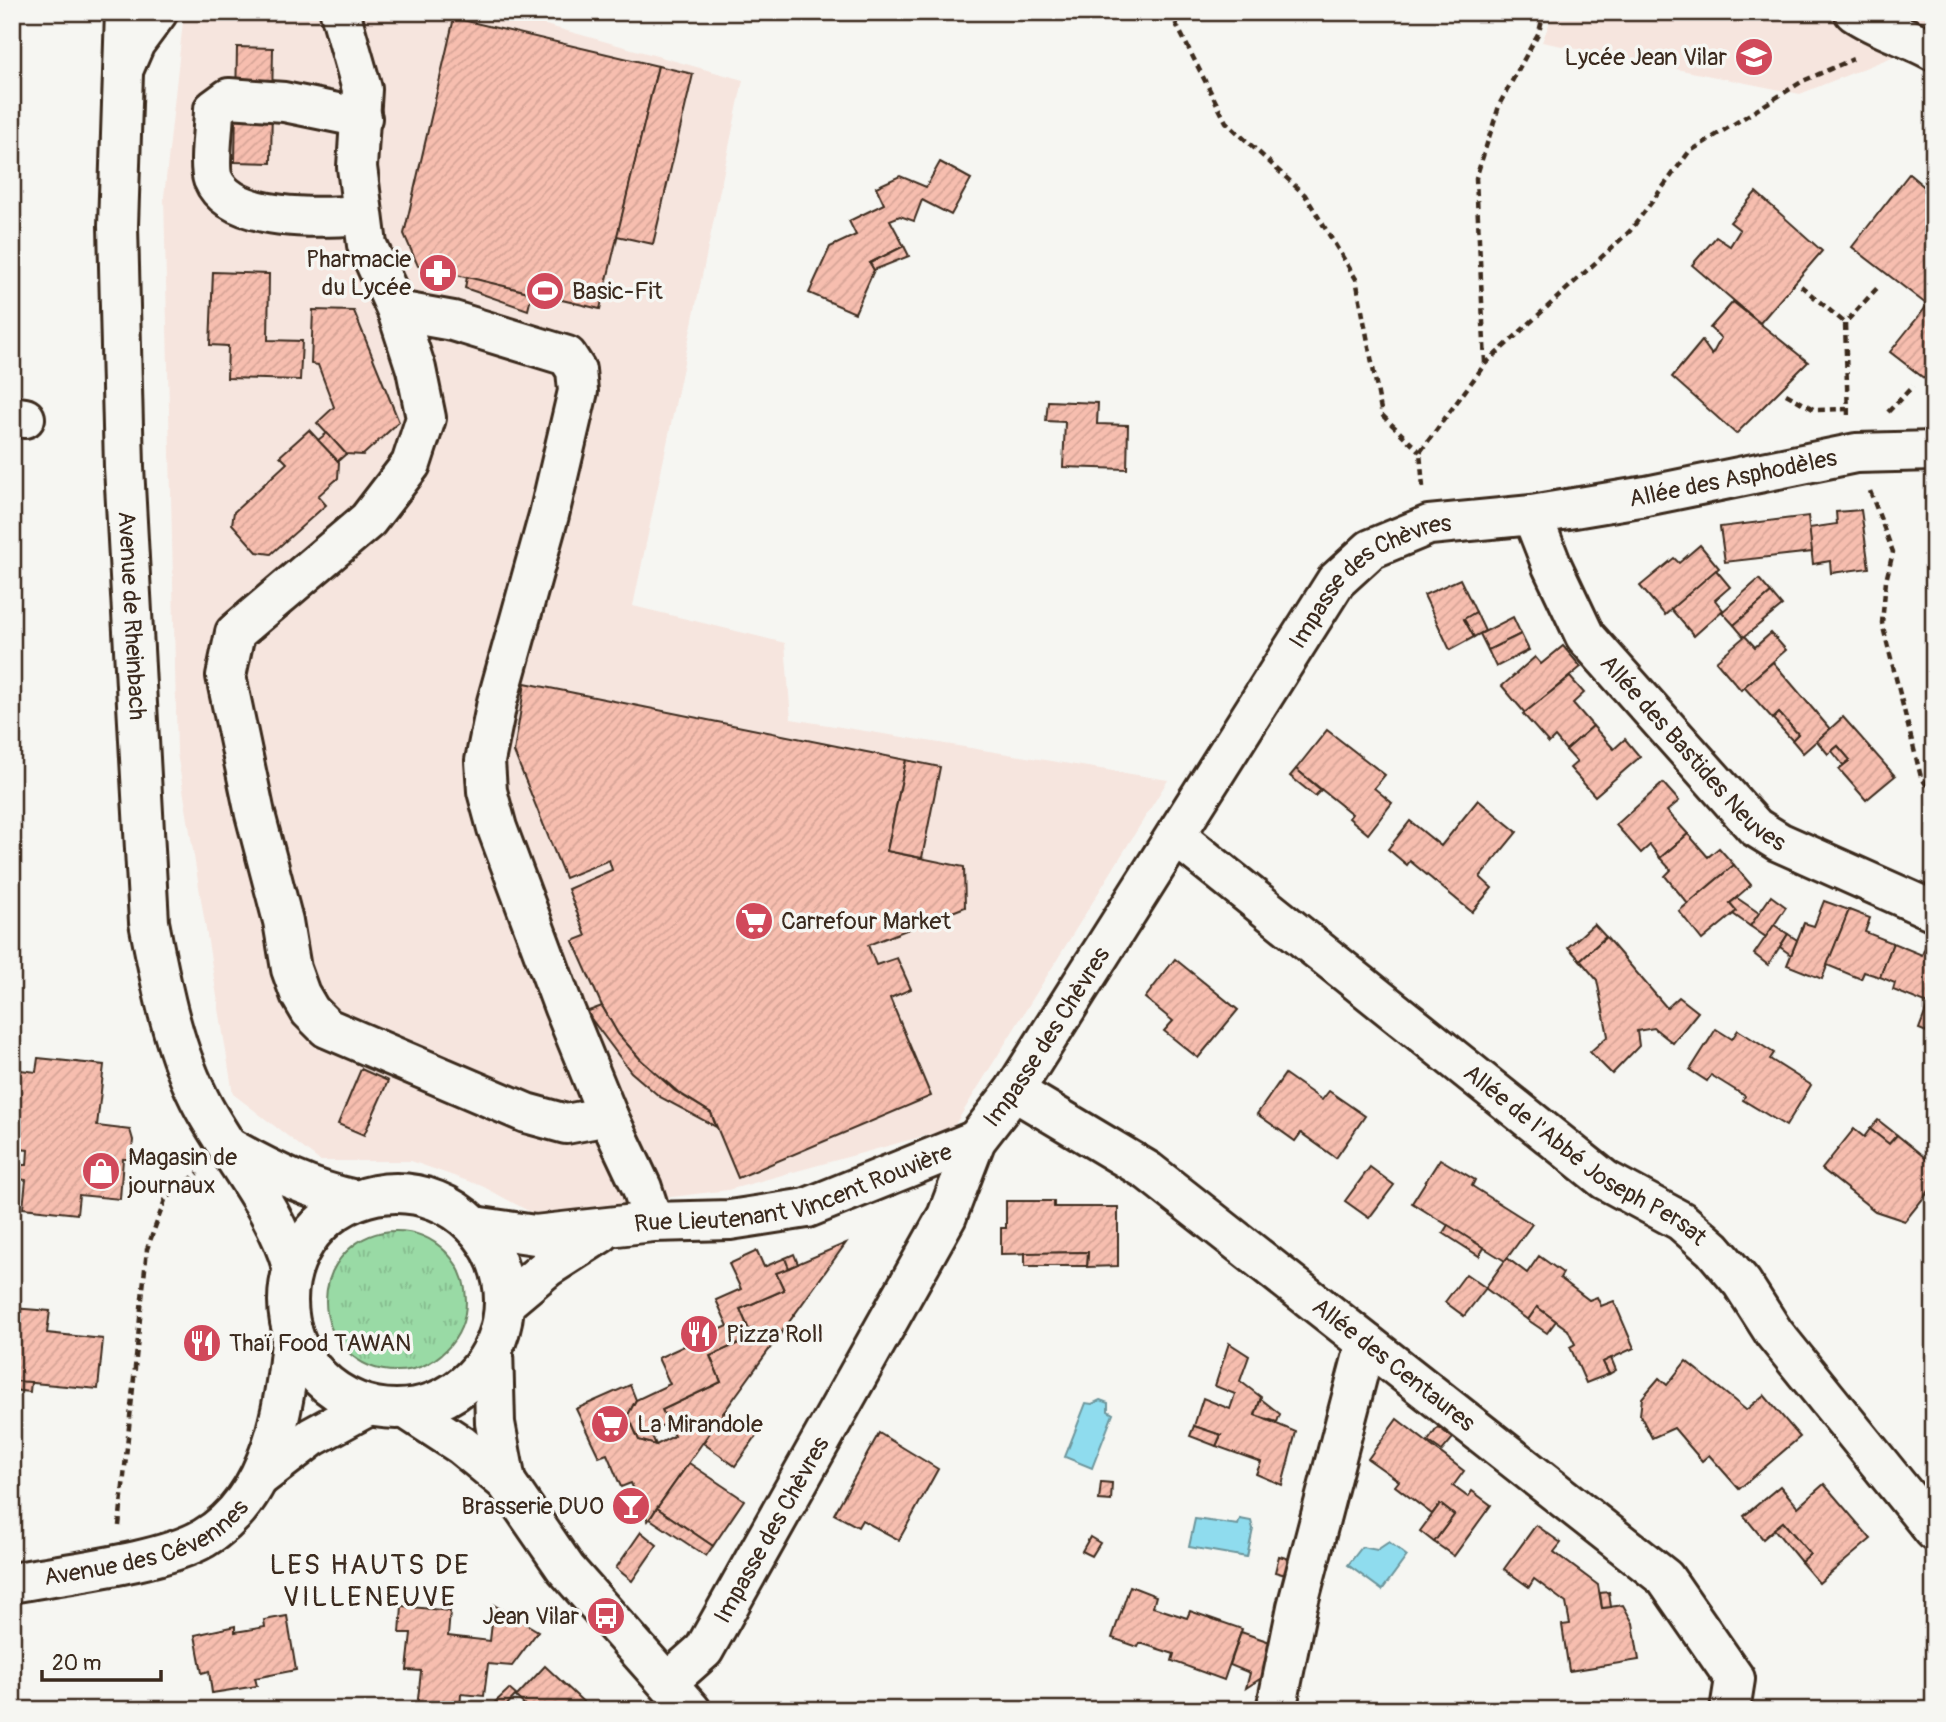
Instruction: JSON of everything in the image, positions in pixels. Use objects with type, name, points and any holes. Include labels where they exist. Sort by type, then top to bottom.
[{"type":"street","name":"Avenue de Rheinbach","points":[[125,12],[118,226],[124,467],[149,922],[162,987],[183,1060],[202,1105],[280,1232],[292,1267]]},
{"type":"street","name":"Avenue de Rheinbach","points":[[125,66],[135,43],[158,12]]},
{"type":"street","points":[[317,12],[350,50]]},
{"type":"street","points":[[340,12],[362,89],[357,167],[367,246],[397,311],[416,369],[426,418],[411,464],[368,520],[235,633],[226,676],[255,814],[283,921],[291,969],[300,994],[310,1011],[327,1028],[526,1113],[566,1124],[608,1116]]},
{"type":"street","points":[[1854,12],[1876,27],[1919,43]]},
{"type":"street","points":[[362,118],[284,102],[229,98],[214,109],[212,178],[226,198],[250,210],[328,217],[362,215]]},
{"type":"street","points":[[397,311],[453,321],[567,356],[576,370],[578,391],[549,515],[497,702],[486,771],[487,791],[497,828],[608,1116],[642,1188],[653,1222]]},
{"type":"street","name":"Allée des Asphodèles","points":[[1532,515],[1646,496],[1853,439],[1934,451]]},
{"type":"street","name":"Impasse des Chèvres","points":[[679,1696],[947,1216],[976,1140],[1014,1091],[1177,837],[1336,581],[1371,549],[1429,525],[1532,515]]},
{"type":"street","name":"Allée des Bastides Neuves","points":[[1532,515],[1552,566],[1585,636],[1755,827],[1779,842],[1934,911]]},
{"type":"street","name":"Allée de l'Abbé Joseph Persat","points":[[1177,837],[1605,1180],[1681,1221],[1713,1249],[1742,1283],[1774,1333],[1934,1531]]},
{"type":"street","name":"Allée des Centaures","points":[[1014,1091],[1148,1171],[1665,1578],[1732,1695]]},
{"type":"street","name":"Rue Lieutenant Vincent Rouvière","points":[[474,1226],[535,1235],[605,1230],[653,1222],[730,1220],[807,1208],[976,1140]]},
{"type":"street","name":"Avenue de Rheinbach","points":[[230,1147],[284,1178],[319,1192],[356,1200]]},
{"type":"street","points":[[506,1482],[495,1423],[494,1348],[504,1304],[497,1262],[474,1226],[449,1207],[419,1195],[387,1193],[356,1200],[316,1227],[292,1267],[288,1309],[292,1330],[303,1356],[320,1378],[343,1395],[387,1407],[461,1445],[506,1482],[566,1569],[679,1696]]},
{"type":"street","name":"Rue Lieutenant Vincent Rouvière","points":[[504,1304],[548,1268],[605,1230]]},
{"type":"street","name":"Avenue des Cévennes","points":[[260,1477],[285,1395],[292,1330]]},
{"type":"street","points":[[1276,1710],[1297,1607],[1366,1343]]},
{"type":"street","points":[[387,1407],[433,1402],[457,1390],[478,1371],[494,1348]]},
{"type":"street","name":"Avenue des Cévennes","points":[[12,1583],[171,1553],[205,1538],[243,1502],[260,1477],[293,1450],[387,1407]]},
{"type":"path","points":[[1170,12],[1226,122],[1305,195],[1356,279],[1382,415],[1420,452]]},
{"type":"path","points":[[1485,364],[1476,178],[1500,103],[1539,32],[1544,12]]},
{"type":"path","points":[[1429,525],[1423,502],[1420,452],[1485,364],[1630,231],[1689,152],[1804,81],[1919,43]]},
{"type":"path","points":[[1801,286],[1846,323]]},
{"type":"path","points":[[1879,286],[1846,323],[1847,409],[1853,439],[1893,552],[1886,581],[1882,623],[1921,777],[1934,796]]},
{"type":"path","points":[[1853,439],[1889,412],[1913,386]]},
{"type":"path","points":[[1786,394],[1815,410],[1847,409]]},
{"type":"path","points":[[119,1526],[147,1249],[165,1200],[230,1147]]},
{"type":"path","points":[[106,1529],[130,1524]]},
{"type":"shaded area","points":[[184,12],[499,12],[743,80],[633,606],[785,643],[791,719],[1168,780],[953,1128],[728,1190],[534,1214],[482,1186],[411,1161],[320,1161],[233,1094],[177,753],[164,197]]},
{"type":"shaded area","name":"Lycée Jean Vilar","points":[[1554,12],[1934,12],[1934,63],[1907,51],[1800,94],[1542,42]]},
{"type":"green space","points":[[396,1231],[423,1236],[446,1251],[461,1274],[466,1301],[461,1328],[446,1351],[423,1366],[396,1371],[369,1366],[346,1351],[331,1328],[326,1301],[331,1274],[346,1251],[369,1236]]},
{"type":"water","points":[[1100,1400],[1108,1403],[1108,1411],[1113,1414],[1092,1468],[1065,1457],[1086,1403],[1092,1404]]},
{"type":"water","points":[[1195,1519],[1238,1525],[1240,1519],[1251,1521],[1253,1529],[1247,1557],[1189,1547]]},
{"type":"water","points":[[1389,1542],[1407,1556],[1382,1590],[1348,1565],[1362,1547],[1377,1550]]},
{"type":"building","points":[[454,18],[658,66],[600,309],[418,266],[404,234]]},
{"type":"building","points":[[237,47],[273,48],[271,163],[235,162]]},
{"type":"building","points":[[658,66],[693,74],[653,244],[617,236]]},
{"type":"building","points":[[940,162],[971,179],[951,215],[922,200],[914,221],[900,216],[890,220],[904,246],[870,263],[874,270],[855,313],[809,293],[830,247],[856,235],[849,221],[884,204],[876,187],[900,176],[926,187]]},
{"type":"building","points":[[1909,174],[1934,195],[1934,296],[1926,304],[1852,247]]},
{"type":"building","points":[[1756,192],[1822,251],[1760,323],[1692,265],[1716,237],[1730,246],[1740,230],[1730,222]]},
{"type":"building","points":[[904,246],[909,256],[874,270],[870,263]]},
{"type":"building","points":[[213,272],[269,274],[268,340],[302,341],[300,380],[227,378],[228,346],[210,345]]},
{"type":"building","points":[[467,277],[532,293],[528,310],[465,288]]},
{"type":"building","points":[[1934,297],[1934,386],[1890,352]]},
{"type":"building","points":[[1733,302],[1808,362],[1736,434],[1672,377],[1702,341],[1712,355],[1721,338],[1710,328]]},
{"type":"building","points":[[313,310],[354,311],[399,422],[363,455],[346,454],[317,423],[334,407],[318,365],[311,364]]},
{"type":"building","points":[[1048,401],[1098,403],[1097,424],[1128,425],[1127,469],[1063,467],[1065,422],[1046,421]]},
{"type":"building","points":[[309,430],[339,462],[338,478],[318,496],[326,505],[271,554],[257,552],[232,524],[234,512],[287,463],[280,456]]},
{"type":"building","points":[[327,433],[346,454],[338,461],[318,440]]},
{"type":"building","points":[[1861,510],[1869,568],[1831,573],[1830,561],[1813,564],[1809,528],[1837,524],[1836,512]]},
{"type":"building","points":[[1808,516],[1812,552],[1725,562],[1720,527]]},
{"type":"building","points":[[1700,545],[1719,568],[1665,615],[1640,586],[1674,558],[1679,563]]},
{"type":"building","points":[[1716,570],[1730,587],[1715,600],[1723,610],[1694,636],[1671,609]]},
{"type":"building","points":[[1460,579],[1476,612],[1464,619],[1474,637],[1450,650],[1424,595]]},
{"type":"building","points":[[1759,579],[1771,593],[1734,625],[1722,612]]},
{"type":"building","points":[[1771,593],[1782,606],[1745,636],[1755,647],[1771,633],[1786,650],[1741,690],[1716,661],[1744,637],[1734,625]]},
{"type":"building","points":[[1476,612],[1485,631],[1474,637],[1464,619]]},
{"type":"building","points":[[1513,617],[1521,634],[1488,650],[1480,634]]},
{"type":"building","points":[[1521,634],[1529,650],[1496,667],[1488,650]]},
{"type":"building","points":[[1563,646],[1581,667],[1525,713],[1502,686],[1535,657],[1541,664]]},
{"type":"building","points":[[1773,662],[1830,729],[1803,753],[1792,740],[1798,734],[1779,713],[1773,719],[1744,687]]},
{"type":"building","points":[[1570,677],[1584,693],[1573,703],[1593,726],[1566,750],[1555,737],[1549,743],[1523,714]]},
{"type":"building","name":"Carrefour Market","points":[[525,683],[906,760],[887,851],[964,867],[965,907],[868,945],[876,965],[897,958],[911,989],[890,998],[931,1096],[738,1178],[711,1113],[678,1092],[641,1060],[618,1034],[602,1006],[573,941],[586,936],[568,889],[612,870],[609,860],[565,878],[514,752]]},
{"type":"building","points":[[1779,713],[1798,734],[1792,740],[1773,719]]},
{"type":"building","points":[[1843,717],[1895,776],[1866,800],[1839,769],[1850,760],[1838,746],[1828,754],[1817,741]]},
{"type":"building","points":[[1593,726],[1614,749],[1625,739],[1640,757],[1595,796],[1570,768],[1577,762],[1566,750]]},
{"type":"building","points":[[1327,730],[1385,775],[1374,788],[1392,803],[1368,834],[1349,818],[1352,814],[1296,769]]},
{"type":"building","points":[[1838,746],[1850,760],[1843,765],[1832,751]]},
{"type":"building","points":[[906,760],[940,767],[922,858],[887,851]]},
{"type":"building","points":[[1296,769],[1321,790],[1315,796],[1290,776]]},
{"type":"building","points":[[1663,783],[1679,801],[1667,811],[1688,834],[1660,858],[1650,845],[1641,853],[1616,825]]},
{"type":"building","points":[[1478,800],[1517,832],[1480,877],[1492,888],[1472,912],[1410,861],[1407,865],[1388,849],[1410,821],[1441,846]]},
{"type":"building","points":[[1688,834],[1708,857],[1719,848],[1734,865],[1688,904],[1665,876],[1671,870],[1660,858]]},
{"type":"building","points":[[1734,865],[1751,885],[1730,903],[1737,911],[1702,940],[1679,911]]},
{"type":"building","points":[[1771,896],[1786,907],[1766,937],[1750,926]]},
{"type":"building","points":[[1737,898],[1759,913],[1750,926],[1733,914],[1737,911],[1730,903]]},
{"type":"building","points":[[1824,901],[1849,910],[1822,979],[1787,965],[1804,923],[1814,926]]},
{"type":"building","points":[[1849,910],[1870,918],[1865,932],[1893,943],[1880,977],[1864,972],[1861,979],[1827,965]]},
{"type":"building","points":[[1594,924],[1606,937],[1580,960],[1568,947]]},
{"type":"building","points":[[1774,925],[1788,934],[1768,965],[1754,954]]},
{"type":"building","points":[[1788,934],[1797,940],[1791,955],[1780,947]]},
{"type":"building","points":[[1606,937],[1667,1008],[1679,997],[1698,1012],[1673,1043],[1654,1028],[1637,1031],[1639,1046],[1612,1074],[1590,1052],[1608,1036],[1597,980],[1580,960]]},
{"type":"building","points":[[1927,942],[1934,944],[1934,989],[1928,1004],[1893,990],[1895,983],[1880,977],[1893,943],[1922,955]]},
{"type":"building","points":[[1175,959],[1238,1010],[1198,1058],[1164,1031],[1173,1021],[1145,998]]},
{"type":"building","points":[[1934,989],[1934,1035],[1919,1029]]},
{"type":"building","points":[[602,1006],[618,1034],[641,1060],[675,1091],[711,1113],[716,1127],[660,1097],[631,1072],[586,1012]]},
{"type":"building","points":[[1716,1029],[1732,1039],[1738,1030],[1774,1053],[1770,1059],[1811,1085],[1786,1126],[1743,1100],[1745,1096],[1711,1075],[1707,1081],[1690,1070]]},
{"type":"building","points":[[38,1058],[104,1065],[97,1126],[130,1130],[133,1140],[131,1159],[123,1159],[120,1199],[79,1195],[77,1214],[23,1208],[26,1180],[19,1179],[20,1165],[27,1165],[28,1150],[12,1148],[12,1069],[36,1072]]},
{"type":"building","points":[[361,1069],[388,1081],[364,1135],[338,1124]]},
{"type":"building","points":[[1285,1074],[1322,1100],[1329,1091],[1365,1116],[1336,1158],[1301,1133],[1295,1141],[1257,1114]]},
{"type":"building","points":[[1878,1120],[1897,1135],[1889,1144],[1870,1129]]},
{"type":"building","points":[[1854,1129],[1864,1137],[1870,1129],[1889,1144],[1897,1135],[1934,1165],[1934,1185],[1905,1221],[1875,1211],[1822,1169]]},
{"type":"building","points":[[1440,1159],[1475,1180],[1472,1186],[1532,1224],[1505,1261],[1412,1203]]},
{"type":"building","points":[[1370,1167],[1394,1185],[1369,1218],[1345,1201]]},
{"type":"building","points":[[1006,1201],[1054,1201],[1054,1207],[1118,1207],[1118,1266],[1087,1267],[1088,1252],[1001,1254],[1001,1228],[1006,1228]]},
{"type":"building","points":[[1448,1225],[1484,1248],[1479,1256],[1443,1233]]},
{"type":"building","points":[[846,1243],[648,1521],[631,1483],[621,1487],[607,1454],[599,1457],[576,1409],[630,1385],[636,1400],[628,1415],[639,1440],[656,1445],[674,1436],[662,1410],[721,1382],[710,1356],[752,1337],[740,1309],[784,1290],[776,1273]]},
{"type":"building","points":[[757,1251],[764,1267],[785,1258],[789,1268],[776,1273],[784,1290],[740,1309],[752,1337],[710,1356],[721,1382],[662,1410],[668,1423],[650,1431],[656,1445],[639,1440],[628,1415],[636,1400],[670,1384],[658,1358],[728,1326],[716,1300],[741,1289],[729,1264]]},
{"type":"building","points":[[1088,1252],[1087,1266],[1025,1266],[1025,1253]]},
{"type":"building","points":[[794,1254],[798,1264],[789,1268],[785,1258]]},
{"type":"building","points":[[1539,1256],[1563,1273],[1560,1278],[1589,1300],[1597,1297],[1601,1306],[1614,1301],[1634,1348],[1603,1362],[1609,1374],[1586,1383],[1570,1347],[1575,1344],[1568,1330],[1537,1307],[1528,1320],[1485,1288],[1507,1258],[1527,1273]]},
{"type":"building","points":[[1466,1274],[1486,1288],[1464,1316],[1445,1302]]},
{"type":"building","points":[[1537,1307],[1556,1321],[1547,1333],[1528,1320]]},
{"type":"building","points":[[12,1308],[50,1311],[47,1333],[103,1339],[98,1389],[12,1381]]},
{"type":"building","points":[[1229,1343],[1249,1356],[1240,1381],[1261,1397],[1255,1415],[1296,1432],[1282,1485],[1256,1474],[1261,1462],[1216,1446],[1221,1435],[1194,1426],[1203,1398],[1230,1409],[1235,1394],[1215,1386]]},
{"type":"building","points":[[1611,1358],[1616,1370],[1609,1374],[1603,1362]]},
{"type":"building","points":[[1686,1361],[1746,1410],[1764,1395],[1800,1437],[1739,1489],[1709,1455],[1702,1461],[1674,1428],[1652,1438],[1640,1415],[1642,1398],[1659,1378],[1667,1385]]},
{"type":"building","points":[[12,1381],[31,1382],[30,1392],[12,1390]]},
{"type":"building","points":[[1261,1399],[1280,1414],[1277,1422],[1255,1415]]},
{"type":"building","points":[[724,1412],[757,1435],[735,1466],[703,1443]]},
{"type":"building","points":[[1397,1419],[1464,1471],[1453,1486],[1468,1497],[1472,1491],[1491,1505],[1454,1556],[1434,1542],[1454,1515],[1440,1504],[1432,1514],[1395,1486],[1399,1481],[1368,1459]]},
{"type":"building","points":[[1194,1426],[1221,1435],[1216,1446],[1190,1436]]},
{"type":"building","points":[[1438,1427],[1453,1438],[1442,1451],[1428,1441]]},
{"type":"building","points":[[879,1433],[938,1469],[899,1540],[862,1520],[858,1527],[834,1514]]},
{"type":"building","points":[[689,1463],[744,1500],[713,1546],[657,1508]]},
{"type":"building","points":[[1101,1482],[1112,1483],[1111,1501],[1099,1500]]},
{"type":"building","points":[[1824,1484],[1871,1539],[1819,1583],[1801,1562],[1810,1554],[1783,1522],[1763,1539],[1744,1516],[1780,1486],[1798,1507]]},
{"type":"building","points":[[1440,1504],[1454,1515],[1434,1542],[1420,1531]]},
{"type":"building","points":[[657,1508],[713,1546],[706,1556],[650,1519]]},
{"type":"building","points":[[1783,1522],[1810,1554],[1801,1562],[1774,1529]]},
{"type":"building","points":[[1536,1525],[1561,1543],[1554,1552],[1598,1585],[1602,1608],[1623,1605],[1633,1623],[1639,1660],[1569,1671],[1562,1625],[1570,1624],[1566,1603],[1534,1579],[1529,1587],[1504,1569]]},
{"type":"building","points":[[641,1532],[657,1545],[632,1581],[616,1568]]},
{"type":"building","points":[[1090,1537],[1100,1543],[1092,1556],[1082,1551]]},
{"type":"building","points":[[1279,1556],[1293,1560],[1289,1576],[1275,1572]]},
{"type":"building","points":[[1130,1586],[1156,1596],[1153,1607],[1187,1618],[1190,1611],[1242,1629],[1224,1680],[1172,1661],[1174,1654],[1140,1643],[1138,1647],[1112,1638]]},
{"type":"building","points":[[1609,1592],[1611,1607],[1602,1608],[1600,1593]]},
{"type":"building","points":[[494,1605],[538,1631],[512,1666],[488,1664],[484,1696],[461,1694],[460,1710],[417,1708],[421,1671],[407,1670],[411,1633],[400,1633],[402,1606],[450,1611],[448,1636],[490,1641]]},
{"type":"building","points":[[287,1616],[296,1670],[255,1678],[257,1686],[212,1693],[209,1671],[202,1673],[195,1635],[235,1626],[235,1632],[265,1627],[264,1620]]},
{"type":"building","points":[[1241,1632],[1273,1643],[1266,1675],[1246,1688],[1250,1673],[1230,1665]]},
{"type":"building","points":[[545,1666],[592,1710],[530,1710],[516,1697]]},
{"type":"building","points":[[509,1689],[516,1695],[502,1710],[497,1710],[492,1705]]},
{"type":"place","name":"Lycée Jean Vilar","points":[[1754,57]]},
{"type":"place","name":"Pharmacie du Lycée","points":[[438,273]]},
{"type":"place","name":"Basic-Fit","points":[[545,291]]},
{"type":"place","name":"Carrefour Market","points":[[754,921]]},
{"type":"place","name":"Magasin de journaux","points":[[101,1171]]},
{"type":"place","name":"Pizza Roll","points":[[699,1334]]},
{"type":"place","name":"Thaï Food TAWAN","points":[[202,1343]]},
{"type":"place","name":"La Mirandole","points":[[610,1424]]},
{"type":"place","name":"Brasserie DUO","points":[[631,1506]]},
{"type":"place","name":"Jean Vilar","points":[[606,1616]]},
{"type":"district","name":"LES HAUTS DE VILLENEUVE","points":[[370,1580]]}]
